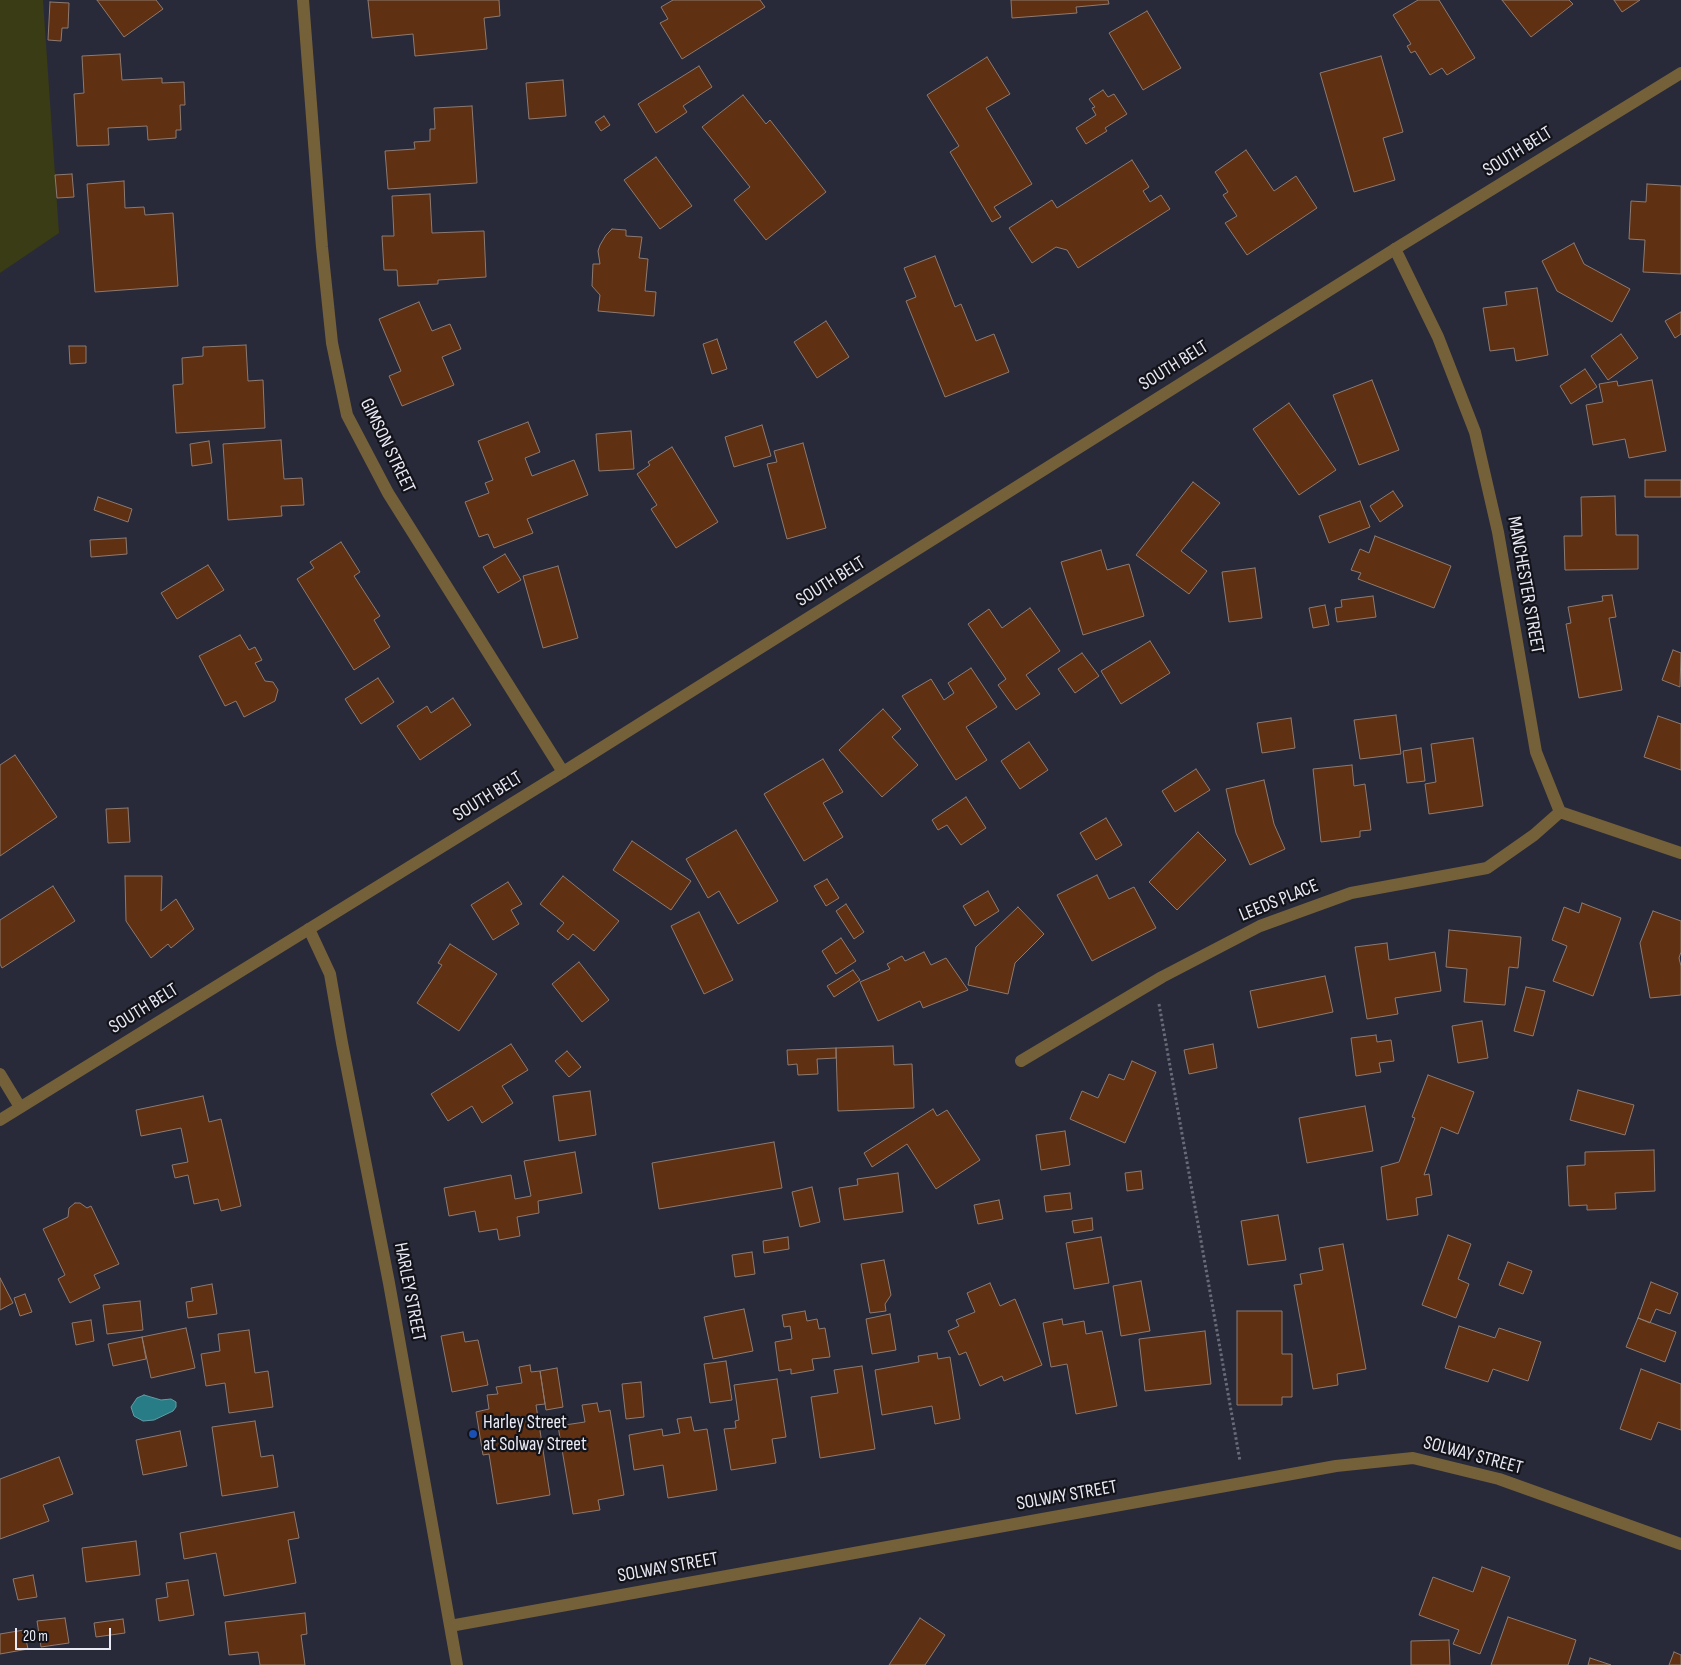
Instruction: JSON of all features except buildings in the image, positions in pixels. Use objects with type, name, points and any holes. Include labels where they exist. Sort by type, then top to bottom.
[{"type":"street","name":"GIMSON STREET","points":[[303,0],[323,257],[332,343],[347,415],[388,493],[563,772]]},
{"type":"street","name":"SOUTH BELT","points":[[0,1120],[563,772],[1395,249],[1681,73]]},
{"type":"street","name":"MANCHESTER STREET","points":[[1395,249],[1438,337],[1474,432],[1498,532],[1536,752],[1560,812]]},
{"type":"street","points":[[1560,812],[1681,853]]},
{"type":"street","name":"LEEDS PLACE","points":[[1021,1061],[1155,981],[1260,926],[1350,893],[1487,868],[1534,835],[1560,812]]},
{"type":"street","name":"HARLEY STREET","points":[[309,930],[330,974],[389,1284],[457,1665]]},
{"type":"street","points":[[0,1074],[20,1107]]},
{"type":"street","name":"SOLWAY STREET","points":[[450,1626],[1336,1466],[1413,1458],[1499,1479],[1681,1544]]},
{"type":"path","points":[[1155,981],[1244,1483]]},
{"type":"green space","points":[[0,0],[43,0],[59,233],[0,273]]},
{"type":"water","points":[[144,1395],[161,1400],[171,1399],[176,1402],[176,1407],[173,1411],[154,1420],[143,1421],[134,1416],[131,1407],[137,1398]]},
{"type":"place","name":"Harley Street at Solway Street","points":[[473,1434]]}]
